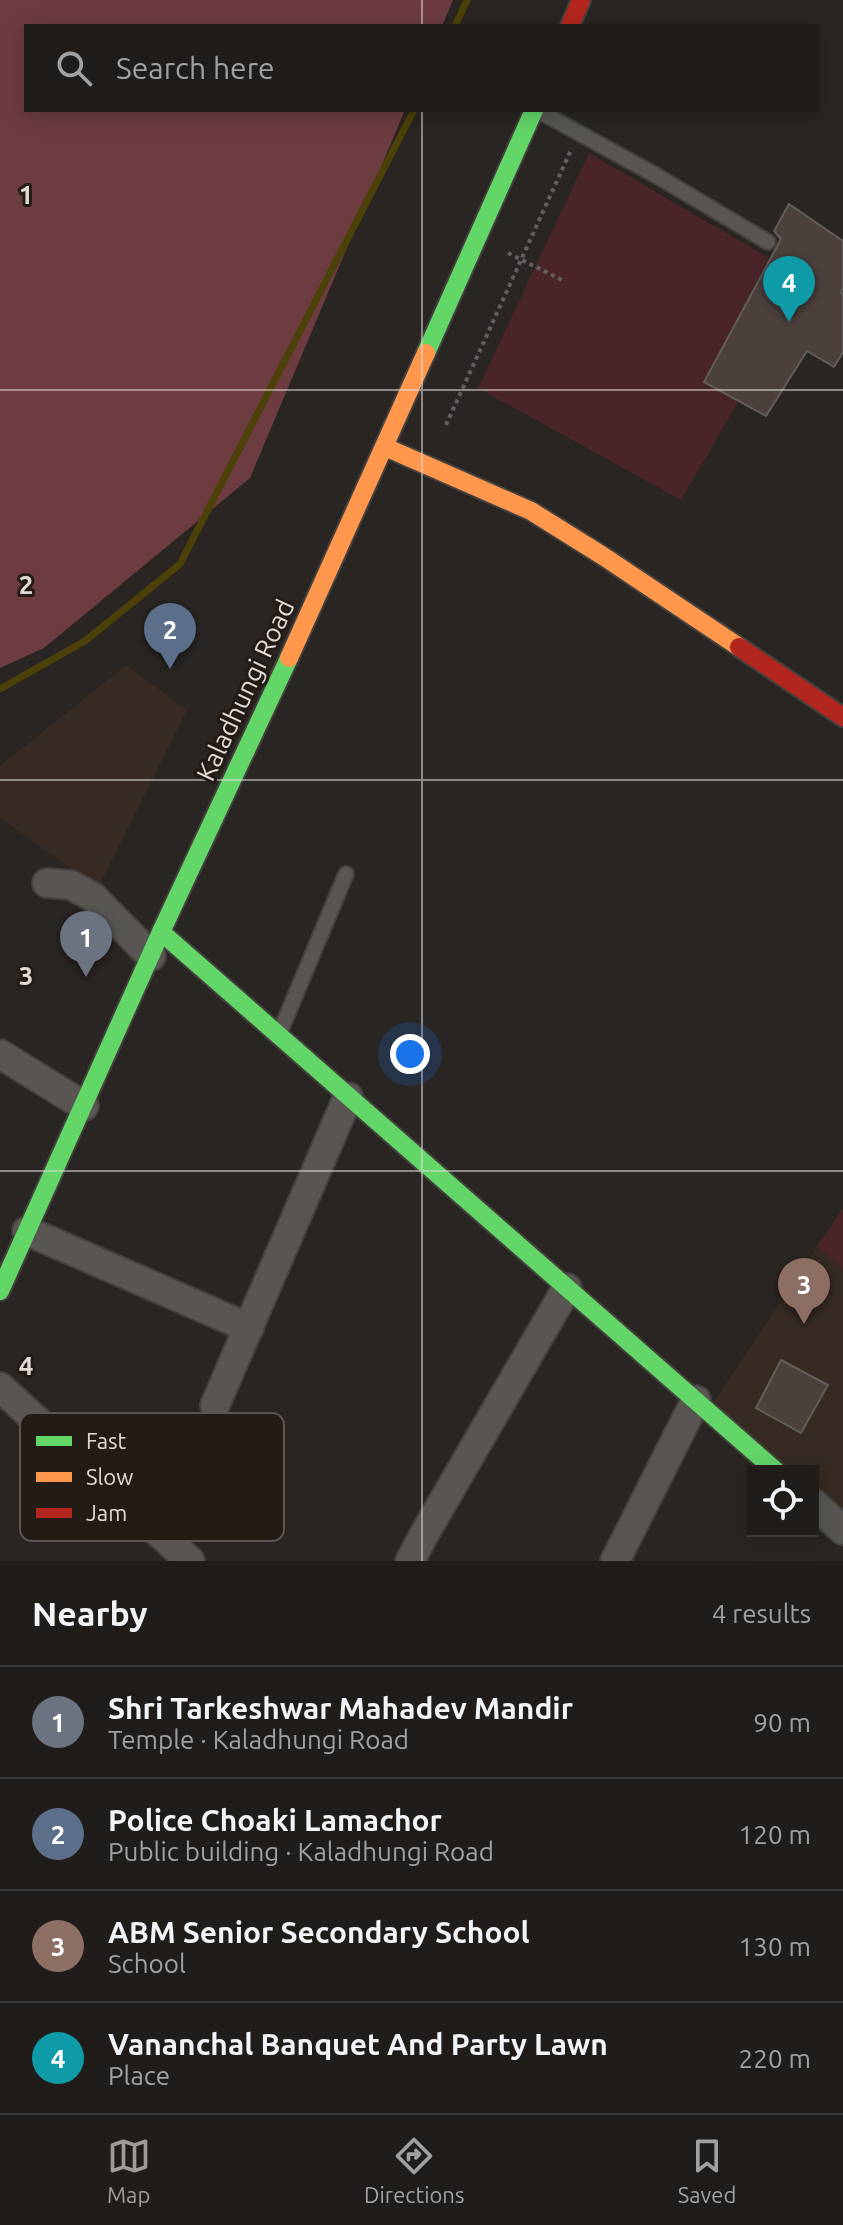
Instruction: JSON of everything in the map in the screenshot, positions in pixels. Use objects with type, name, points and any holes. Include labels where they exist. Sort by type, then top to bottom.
[{"type":"street","points":[[571,24],[581,0]]},
{"type":"street","name":"Kaladhungi Road","points":[[0,1291],[156,944],[337,555],[535,112]]},
{"type":"street","points":[[385,447],[531,511],[843,717]]},
{"type":"street","points":[[47,883],[71,885],[93,897],[279,1036],[769,1465]]},
{"type":"street","points":[[0,1054],[84,1106]]},
{"type":"street","points":[[215,1405],[348,1097]]},
{"type":"street","points":[[27,1231],[249,1328]]},
{"type":"street","points":[[410,1561],[567,1288]]},
{"type":"street","points":[[0,1387],[28,1413]]},
{"type":"street","points":[[615,1561],[696,1400]]},
{"type":"street","points":[[819,1508],[843,1530]]},
{"type":"street","points":[[168,1541],[190,1561]]},
{"type":"lane","points":[[540,112],[657,176],[768,242]]},
{"type":"lane","points":[[279,1036],[346,874]]},
{"type":"path","points":[[446,425],[579,133]]},
{"type":"path","points":[[477,238],[564,281]]},
{"type":"shaded area","points":[[0,0],[453,0],[443,24],[24,24],[24,112],[404,112],[250,478],[44,648],[0,668]]},
{"type":"shaded area","points":[[589,153],[769,258],[704,382],[738,402],[681,500],[478,388]]},
{"type":"shaded area","points":[[126,665],[187,710],[98,888],[0,818],[0,766]]},
{"type":"shaded area","points":[[843,1208],[843,1521],[819,1499],[819,1465],[783,1465],[714,1401]]},
{"type":"shaded area","points":[[843,1208],[843,1268],[817,1247]]},
{"type":"building","points":[[789,204],[843,241],[843,352],[834,367],[807,351],[766,416],[704,382],[781,239],[774,231]]},
{"type":"building","points":[[781,1360],[828,1385],[801,1433],[756,1408]]},
{"type":"waterway","points":[[456,24],[467,0]]},
{"type":"waterway","points":[[0,689],[85,641],[180,564],[413,112]]},
{"type":"traffic: fast","points":[[426,353],[533,112]]},
{"type":"traffic: fast","points":[[0,1291],[161,932],[289,658]]},
{"type":"traffic: fast","points":[[161,932],[769,1465]]},
{"type":"traffic: slow","points":[[289,658],[426,353]]},
{"type":"traffic: slow","points":[[385,447],[531,511],[739,647]]},
{"type":"traffic: jam","points":[[571,24],[581,0]]},
{"type":"traffic: jam","points":[[739,647],[843,717]]},
{"type":"place","name":"Vananchal Banquet And Party Lawn","points":[[789,322]]},
{"type":"place","name":"Police Choaki Lamachor","points":[[170,669]]},
{"type":"place","name":"Shri Tarkeshwar Mahadev Mandir","points":[[86,977]]},
{"type":"place","name":"ABM Senior Secondary School","points":[[804,1324]]}]
